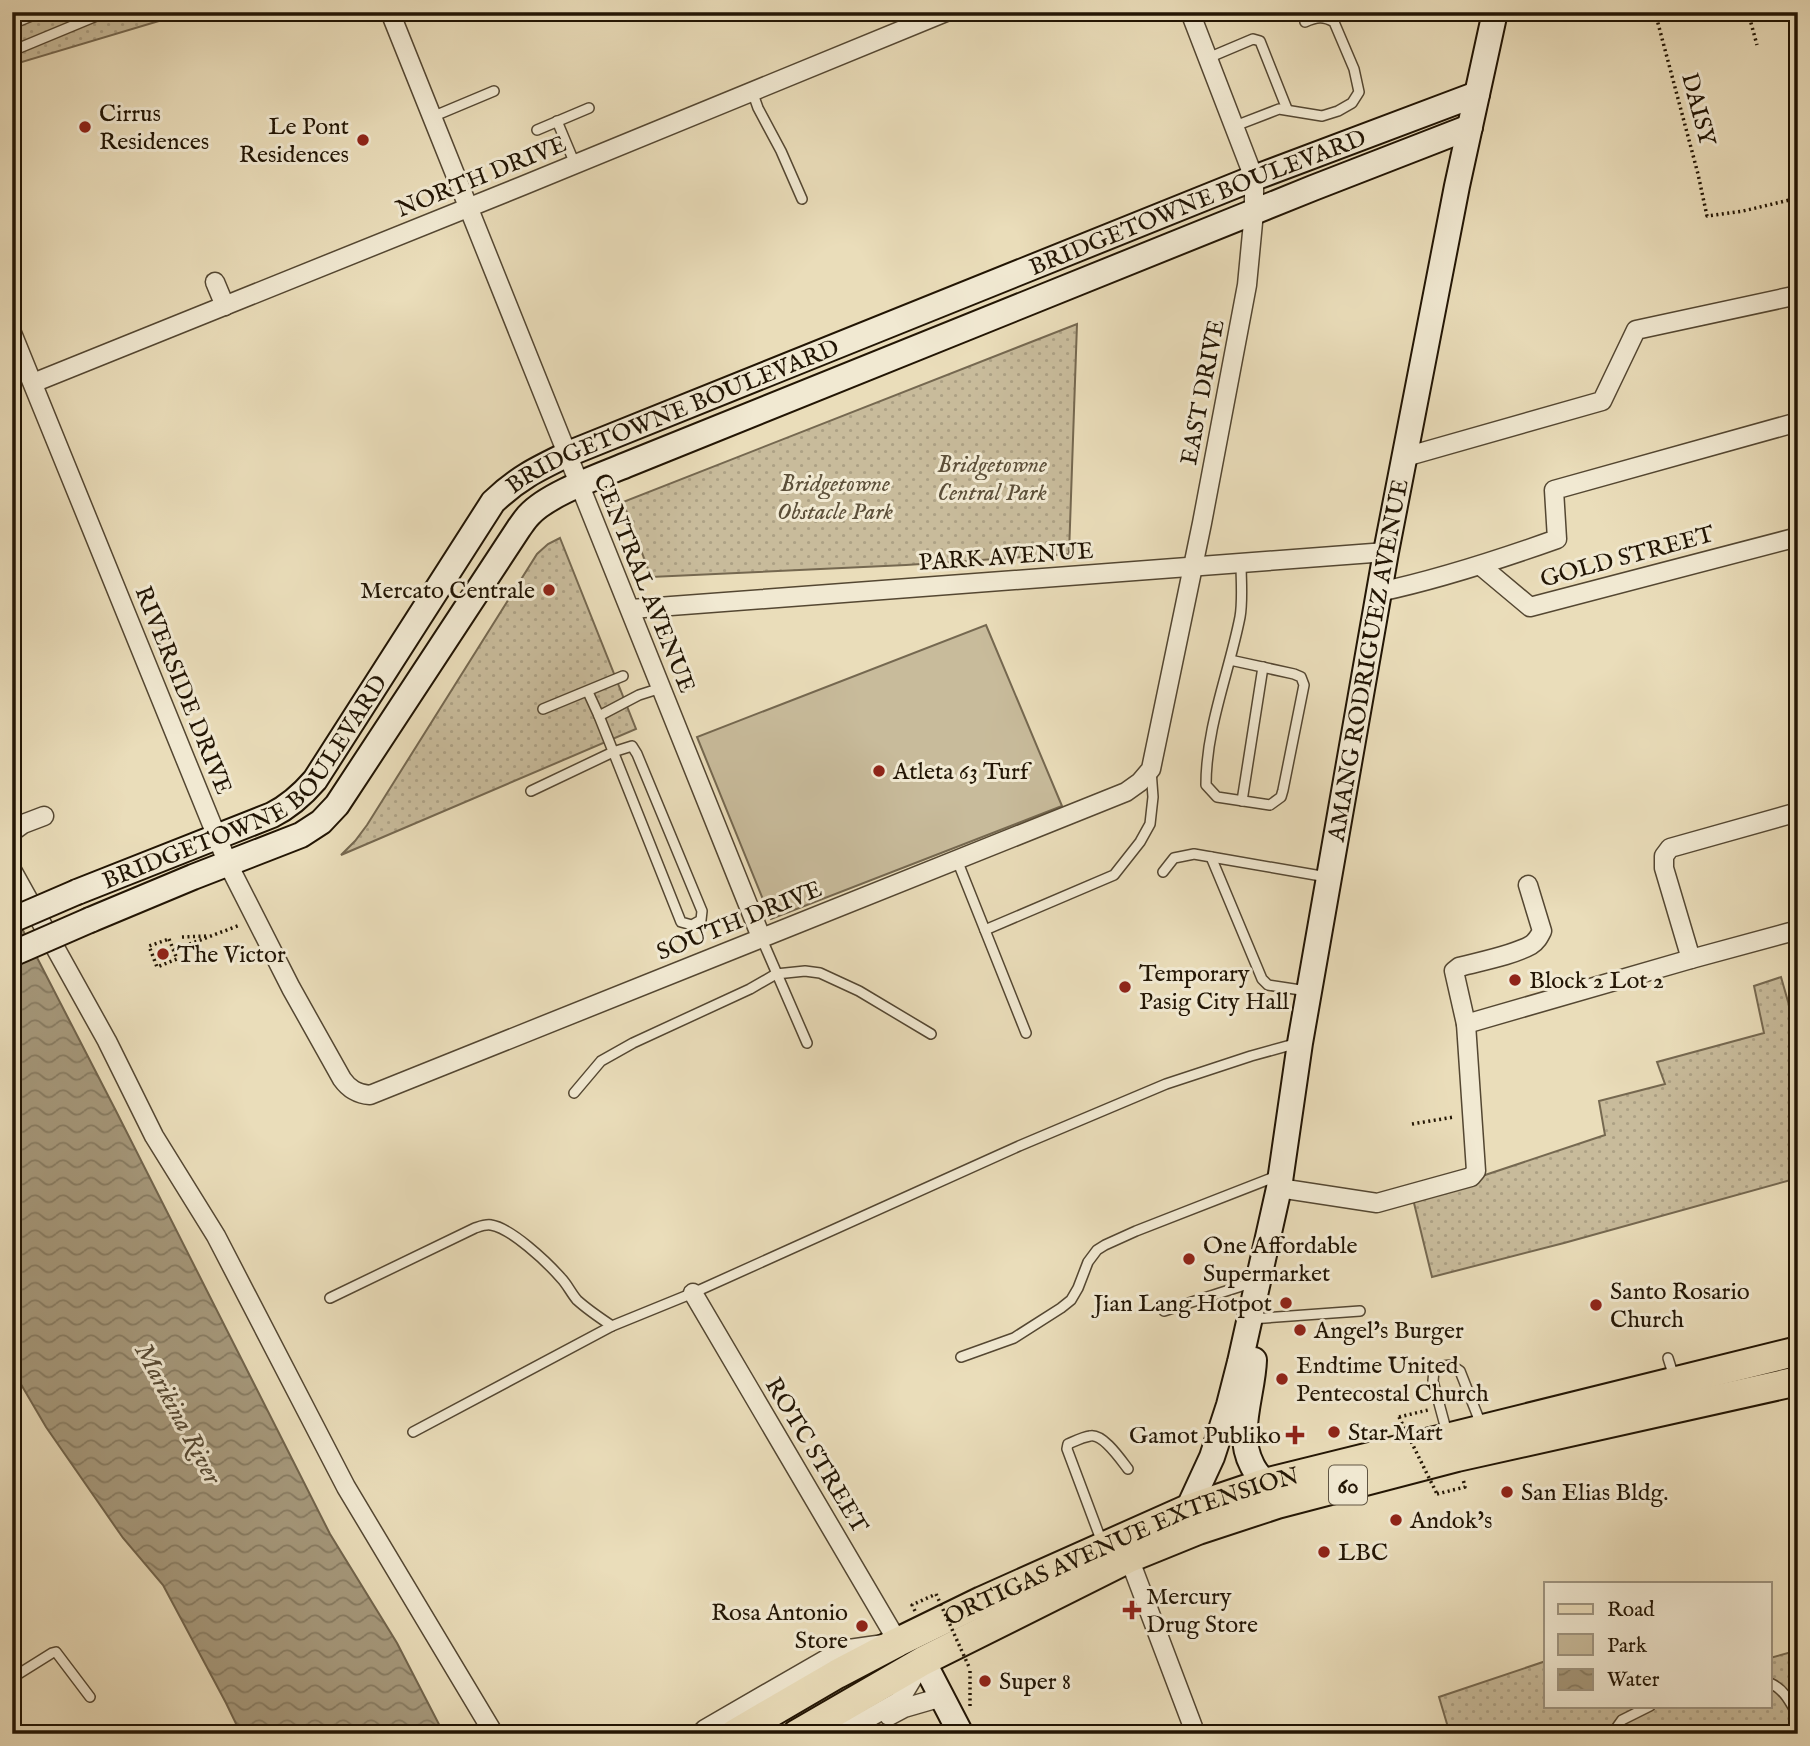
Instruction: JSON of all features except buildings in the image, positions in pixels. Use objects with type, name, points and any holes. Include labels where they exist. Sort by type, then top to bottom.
[{"type":"main road","name":"ORTIGAS AVENUE EXTENSION","points":[[923,1661],[1116,1552],[1188,1508],[1265,1483],[1482,1429],[1672,1370],[1798,1351]]},
{"type":"main road","name":"ORTIGAS AVENUE EXTENSION","points":[[898,1642],[982,1601],[1116,1552],[1198,1530],[1277,1504],[1457,1457],[1798,1381]]},
{"type":"main road","name":"60","points":[[734,1734],[831,1677],[898,1642]]},
{"type":"main road","name":"60","points":[[797,1734],[923,1661]]},
{"type":"street","name":"CENTRAL AVENUE","points":[[390,12],[761,937]]},
{"type":"street","name":"NORTH DRIVE","points":[[33,383],[946,12]]},
{"type":"street","name":"EAST DRIVE","points":[[1145,776],[1193,567],[1247,285],[1254,212],[1254,178],[1190,12]]},
{"type":"street","name":"AMANG RODRIGUEZ AVENUE","points":[[1188,1508],[1212,1457],[1229,1405],[1252,1316],[1280,1181],[1300,1043],[1386,552],[1495,12]]},
{"type":"street","name":"BRIDGETOWNE BOULEVARD","points":[[12,920],[272,816],[302,796],[315,780],[493,502],[528,473],[568,454],[1254,178],[1477,94]]},
{"type":"street","name":"BRIDGETOWNE BOULEVARD","points":[[12,954],[302,835],[321,822],[337,806],[524,521],[544,502],[580,484],[1470,127]]},
{"type":"street","points":[[215,282],[225,306]]},
{"type":"street","points":[[1405,457],[1602,401],[1636,330],[1798,295]]},
{"type":"street","name":"RIVERSIDE DRIVE","points":[[12,332],[228,864],[291,988],[342,1079],[354,1091]]},
{"type":"street","points":[[1379,592],[1481,566],[1557,539],[1554,490],[1798,422]]},
{"type":"street","name":"GOLD STREET","points":[[1481,566],[1530,607],[1798,537]]},
{"type":"street","name":"PARK AVENUE","points":[[631,610],[1386,552]]},
{"type":"street","name":"SOUTH DRIVE","points":[[354,1091],[370,1095],[1126,792],[1145,776]]},
{"type":"street","points":[[1691,959],[1664,868],[1664,856],[1670,848],[1798,812]]},
{"type":"street","points":[[12,832],[23,824],[44,816]]},
{"type":"street","points":[[12,870],[107,1041],[154,1136],[216,1236],[346,1487],[495,1734]]},
{"type":"street","points":[[1280,1181],[1377,1203],[1471,1177],[1476,1171],[1466,1024],[1454,971],[1458,967],[1531,945],[1538,939],[1542,931],[1528,885]]},
{"type":"street","points":[[1466,1024],[1798,930]]},
{"type":"street","name":"ROTC STREET","points":[[693,1293],[898,1642]]},
{"type":"street","name":"AMANG RODRIGUEZ AVENUE","points":[[1252,1316],[1254,1364],[1245,1444],[1252,1465],[1265,1483]]},
{"type":"street","points":[[1116,1552],[1193,1727]]},
{"type":"street","points":[[700,1734],[842,1650],[898,1642]]},
{"type":"street","points":[[923,1661],[961,1734]]},
{"type":"street","points":[[840,1734],[900,1701],[923,1661]]},
{"type":"street","points":[[858,1734],[904,1708],[942,1697]]},
{"type":"lane","points":[[12,24],[41,12]]},
{"type":"lane","points":[[12,51],[106,12]]},
{"type":"lane","points":[[1235,126],[1279,110],[1322,116],[1352,103],[1359,92],[1354,69],[1334,22],[1325,17],[1316,17],[1305,22]]},
{"type":"lane","points":[[1208,58],[1253,39],[1260,41],[1287,110]]},
{"type":"lane","points":[[432,117],[494,91]]},
{"type":"lane","points":[[752,92],[802,199]]},
{"type":"lane","points":[[537,130],[589,108]]},
{"type":"lane","points":[[557,121],[575,164]]},
{"type":"lane","points":[[1230,660],[1301,677],[1304,685],[1280,797],[1270,805],[1217,797],[1206,785],[1206,760],[1241,614],[1241,563]]},
{"type":"lane","points":[[1242,801],[1263,667]]},
{"type":"lane","points":[[543,709],[623,676]]},
{"type":"lane","points":[[599,716],[639,695],[661,688]]},
{"type":"lane","points":[[531,791],[613,752],[632,746],[638,754],[702,911],[701,920],[692,925],[681,922],[613,752],[599,716],[588,692]]},
{"type":"lane","points":[[985,930],[1114,875],[1140,842],[1150,824],[1153,797],[1145,776]]},
{"type":"lane","points":[[1163,872],[1174,858],[1194,854],[1329,877]]},
{"type":"lane","points":[[1211,857],[1262,979],[1268,985],[1309,991]]},
{"type":"lane","points":[[957,860],[1026,1032]]},
{"type":"lane","points":[[761,937],[807,1043]]},
{"type":"lane","points":[[574,1093],[601,1061],[642,1038],[750,989],[776,974],[805,971],[820,973],[859,991],[931,1034]]},
{"type":"lane","points":[[414,1432],[612,1326],[693,1293],[1018,1146],[1166,1084],[1300,1043]]},
{"type":"lane","points":[[961,1357],[1014,1338],[1061,1308],[1078,1289],[1088,1262],[1097,1250],[1105,1245],[1136,1231],[1280,1181]]},
{"type":"lane","points":[[330,1298],[475,1228],[492,1225],[508,1230],[519,1239],[561,1278],[592,1313],[612,1326]]},
{"type":"lane","points":[[1164,1311],[1259,1280]]},
{"type":"lane","points":[[1252,1316],[1360,1311]]},
{"type":"lane","points":[[1448,1437],[1433,1381],[1434,1370],[1442,1366],[1451,1365],[1460,1371],[1482,1429]]},
{"type":"lane","points":[[1116,1552],[1067,1449],[1068,1444],[1091,1435],[1096,1436],[1106,1443],[1128,1469]]},
{"type":"lane","points":[[12,1678],[56,1652],[90,1697]]},
{"type":"lane","points":[[1772,1685],[1787,1697],[1798,1716]]},
{"type":"lane","points":[[1612,1734],[1622,1720],[1646,1708]]},
{"type":"path","name":"DAISY","points":[[1655,12],[1707,216],[1798,198]]},
{"type":"path","points":[[1697,12],[1699,18]]},
{"type":"path","points":[[1748,12],[1757,45]]},
{"type":"path","points":[[1793,12],[1798,33]]},
{"type":"path","points":[[174,950],[235,927]]},
{"type":"path","points":[[182,937],[214,936]]},
{"type":"path","points":[[169,939],[174,950],[177,959],[157,967],[149,946],[169,939]]},
{"type":"path","points":[[1412,1124],[1472,1114]]},
{"type":"path","points":[[1432,1409],[1399,1416],[1437,1493],[1465,1487]]},
{"type":"path","points":[[912,1605],[936,1594],[970,1669],[970,1706]]},
{"type":"green space","points":[[12,12],[189,12],[12,65]]},
{"type":"green space","points":[[1077,324],[1069,554],[651,577],[623,502]]},
{"type":"green space","points":[[560,538],[636,729],[341,855],[367,825],[537,554]]},
{"type":"green space","name":"Atleta 63 Turf","points":[[986,625],[1062,806],[771,919],[697,737]]},
{"type":"green space","points":[[1781,977],[1795,1026],[1798,1048],[1798,1178],[1432,1277],[1413,1199],[1605,1135],[1599,1101],[1665,1084],[1657,1062],[1764,1033],[1754,986]]},
{"type":"green space","points":[[1795,1651],[1798,1707],[1793,1727],[1798,1728],[1798,1734],[1450,1734],[1439,1697],[1544,1662],[1544,1708],[1772,1708],[1772,1657]]},
{"type":"water","name":"Marikina River","points":[[12,909],[330,1534],[397,1643],[444,1734],[241,1734],[163,1585],[123,1538],[46,1427],[12,1369]]},
{"type":"place","name":"Cirrus Residences","points":[[85,127]]},
{"type":"place","name":"Le Pont Residences","points":[[363,140]]},
{"type":"place","name":"Mercato Centrale","points":[[549,590]]},
{"type":"place","name":"Atleta 63 Turf","points":[[879,771]]},
{"type":"place","name":"The Victor","points":[[163,954]]},
{"type":"place","name":"Block 2 Lot 2","points":[[1515,980]]},
{"type":"place","name":"Temporary Pasig City Hall","points":[[1125,987]]},
{"type":"place","name":"One Affordable Supermarket","points":[[1189,1259]]},
{"type":"place","name":"Jian Lang Hotpot","points":[[1286,1303]]},
{"type":"place","name":"Santo Rosario Church","points":[[1596,1305]]},
{"type":"place","name":"Angel's Burger","points":[[1300,1330]]},
{"type":"place","name":"Endtime United Pentecostal Church","points":[[1282,1379]]},
{"type":"place","name":"Star Mart","points":[[1334,1432]]},
{"type":"place","name":"Gamot Publiko","points":[[1295,1435]]},
{"type":"place","name":"San Elias Bldg.","points":[[1507,1492]]},
{"type":"place","name":"Andok's","points":[[1396,1520]]},
{"type":"place","name":"LBC","points":[[1324,1552]]},
{"type":"place","name":"Mercury Drug Store","points":[[1132,1610]]},
{"type":"place","name":"Rosa Antonio Store","points":[[862,1626]]},
{"type":"place","name":"Super 8","points":[[985,1681]]},
{"type":"park label","name":"Bridgetowne Central Park","points":[[992,478]]},
{"type":"park label","name":"Bridgetowne Obstacle Park","points":[[835,497]]}]
